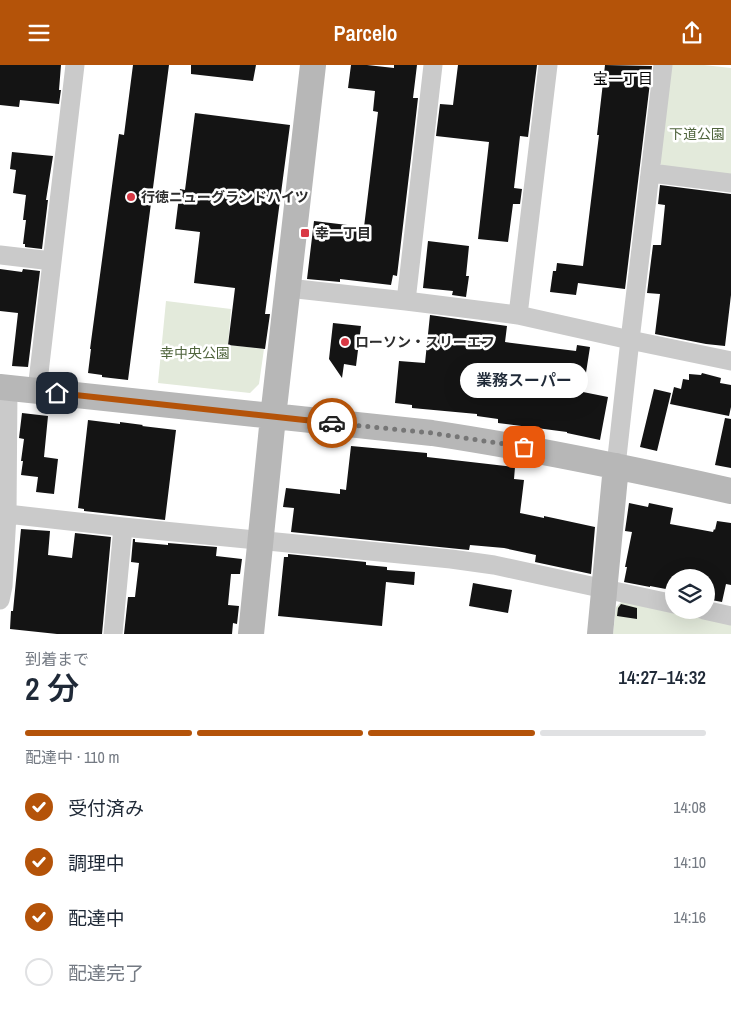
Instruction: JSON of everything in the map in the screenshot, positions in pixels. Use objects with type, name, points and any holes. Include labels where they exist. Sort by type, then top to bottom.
[{"type":"street","points":[[37,390],[75,65]]},
{"type":"street","points":[[251,634],[273,417],[313,65]]},
{"type":"street","points":[[406,301],[433,65]]},
{"type":"street","points":[[518,315],[548,65]]},
{"type":"street","points":[[600,634],[616,466],[663,65]]},
{"type":"street","points":[[650,173],[731,183]]},
{"type":"street","points":[[0,255],[52,261]]},
{"type":"street","points":[[288,288],[518,315],[731,361]]},
{"type":"street","points":[[0,599],[3,586],[7,514],[4,388],[432,433],[515,446],[731,491]]},
{"type":"street","points":[[7,514],[451,559],[485,564],[665,602]]},
{"type":"street","points":[[113,634],[123,527]]},
{"type":"street","points":[[715,612],[731,616]]},
{"type":"green space","name":"下道公園","points":[[672,65],[704,65],[731,68],[731,178],[665,170],[659,162],[670,67]]},
{"type":"green space","name":"幸中央公園","points":[[166,301],[231,309],[228,345],[264,349],[259,384],[250,393],[158,383]]},
{"type":"green space","points":[[622,601],[665,609],[665,619],[715,618],[731,621],[731,634],[613,634],[616,607]]},
{"type":"building","points":[[0,65],[61,65],[59,104],[20,100],[19,107],[0,105]]},
{"type":"building","name":"行徳ニューグランドハイツ","points":[[133,65],[169,65],[128,380],[102,377],[102,375],[88,373],[119,134],[124,135]]},
{"type":"building","points":[[191,65],[256,65],[253,81],[191,74]]},
{"type":"building","points":[[351,65],[394,68],[394,65],[417,65],[413,98],[418,98],[414,133],[397,276],[393,275],[391,285],[340,279],[340,282],[307,279],[314,221],[364,227],[378,112],[373,111],[375,91],[348,88]]},
{"type":"building","points":[[458,65],[537,65],[528,137],[520,136],[514,188],[522,189],[520,204],[513,204],[508,242],[478,239],[489,142],[436,136],[440,104],[453,105]]},
{"type":"building","points":[[605,65],[652,66],[625,289],[578,283],[576,295],[550,292],[553,271],[556,271],[557,263],[583,266],[599,135],[597,135]]},
{"type":"building","points":[[195,113],[290,125],[265,314],[270,314],[265,349],[228,345],[235,288],[194,283],[200,232],[175,229],[180,189],[185,190]]},
{"type":"building","points":[[12,152],[53,156],[46,200],[48,200],[42,249],[25,247],[25,244],[23,244],[26,220],[23,220],[26,195],[13,193],[16,170],[10,169]]},
{"type":"building","points":[[660,185],[731,194],[731,295],[725,346],[655,334],[660,294],[647,293],[653,245],[661,245],[665,205],[658,204]]},
{"type":"building","points":[[428,241],[469,246],[466,276],[469,276],[466,297],[452,295],[453,291],[423,288]]},
{"type":"building","points":[[0,269],[22,272],[23,269],[40,271],[28,367],[12,366],[18,313],[0,311]]},
{"type":"building","points":[[430,315],[507,326],[505,342],[576,351],[577,345],[590,347],[583,392],[608,397],[600,440],[567,432],[498,423],[498,419],[477,416],[477,414],[412,408],[412,405],[395,403],[399,361],[425,363]]},
{"type":"building","name":"ローソン・スリーエフ","points":[[333,323],[361,326],[356,366],[344,364],[342,378],[329,359]]},
{"type":"building","points":[[702,373],[721,378],[720,383],[731,385],[729,416],[670,404],[674,387],[681,389],[683,379],[689,380],[689,374],[701,375]]},
{"type":"building","points":[[654,389],[671,393],[657,451],[640,447]]},
{"type":"building","points":[[22,413],[48,416],[44,457],[58,459],[54,494],[36,492],[38,477],[21,475],[24,439],[19,438]]},
{"type":"building","points":[[725,418],[731,419],[731,468],[715,465]]},
{"type":"building","points":[[88,420],[120,424],[120,422],[176,430],[165,520],[84,511],[84,509],[78,508]]},
{"type":"building","points":[[351,446],[427,453],[427,457],[515,467],[514,479],[524,480],[520,513],[595,527],[591,574],[535,562],[536,555],[504,548],[470,545],[469,550],[291,532],[294,508],[283,507],[286,488],[340,494],[340,489],[346,490]]},
{"type":"building","points":[[629,503],[648,507],[649,503],[673,508],[670,524],[713,532],[717,521],[731,523],[731,585],[726,584],[722,602],[715,601],[715,569],[665,569],[665,589],[624,582],[632,532],[625,531]]},
{"type":"building","points":[[21,529],[50,531],[48,555],[72,558],[75,533],[111,537],[102,634],[57,634],[10,629]]},
{"type":"building","points":[[133,539],[135,539],[135,542],[217,547],[216,556],[242,559],[240,574],[231,574],[228,605],[239,606],[237,624],[233,623],[232,634],[124,634],[128,597],[135,597],[139,563],[131,562]]},
{"type":"building","points":[[288,554],[366,562],[366,565],[387,567],[387,570],[415,572],[414,585],[386,582],[382,626],[278,616],[284,557],[288,557]]},
{"type":"building","points":[[473,583],[512,590],[508,613],[469,606]]},
{"type":"building","points":[[621,604],[637,608],[637,619],[617,616],[618,608]]},
{"type":"way so far","points":[[332,423],[432,433],[524,447]]},
{"type":"place","name":"行徳ニューグランドハイツ","points":[[131,197]]},
{"type":"place","name":"幸一丁目","points":[[305,233]]},
{"type":"place","name":"ローソン・スリーエフ","points":[[345,342]]},
{"type":"place","name":"業務スーパー","points":[[524,447]]},
{"type":"district","name":"宝一丁目","points":[[623,78]]},
{"type":"route","points":[[57,393],[332,423]]}]
